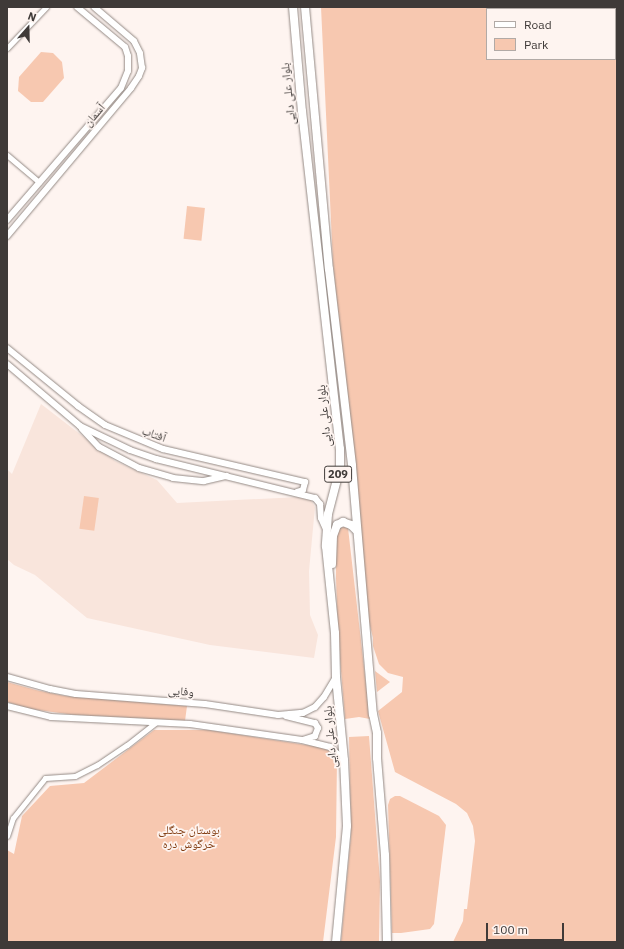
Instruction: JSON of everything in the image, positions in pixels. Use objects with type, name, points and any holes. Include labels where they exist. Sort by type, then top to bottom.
[{"type":"main road","name":"بلوار علی دایی","points":[[293,7],[302,111],[340,449],[340,468],[328,514],[326,546],[335,633],[336,677],[344,760],[347,826],[336,942]]},
{"type":"main road","name":"بلوار علی دایی","points":[[305,7],[329,269],[352,466],[356,530],[373,714],[377,733],[377,758],[385,855],[387,942]]},
{"type":"main road","points":[[331,591],[334,529],[337,525],[343,522],[351,525],[356,530]]},
{"type":"street","points":[[7,48],[46,7]]},
{"type":"street","name":"آسمان","points":[[7,220],[121,88],[128,71],[128,56],[125,47],[77,7]]},
{"type":"street","name":"آسمان","points":[[7,236],[140,76],[142,68],[141,57],[134,41],[94,7]]},
{"type":"street","points":[[7,37],[13,42]]},
{"type":"street","points":[[7,155],[39,182]]},
{"type":"street","name":"آفتاب","points":[[7,348],[78,406],[105,425],[163,449],[305,482],[303,490],[297,492]]},
{"type":"street","name":"آفتاب","points":[[7,364],[79,425],[130,450],[156,459],[297,492],[315,498],[320,504],[321,518],[327,530]]},
{"type":"street","points":[[79,425],[99,447],[139,468],[173,478],[204,481],[227,475]]},
{"type":"street","name":"وفایی","points":[[7,677],[76,694],[206,704],[278,715],[303,713],[315,707],[324,697],[336,677]]},
{"type":"street","points":[[7,706],[52,716],[203,726],[302,740],[330,747],[344,760]]},
{"type":"street","points":[[278,715],[315,723],[318,728],[315,736],[302,740]]},
{"type":"street","points":[[7,836],[13,818],[45,778],[75,776],[97,765],[127,745],[155,723]]},
{"type":"shaded area","points":[[41,404],[115,461],[157,480],[177,503],[299,497],[311,500],[315,507],[309,571],[310,615],[318,635],[314,658],[210,645],[87,618],[35,575],[14,565],[7,559],[7,469],[12,474]]},
{"type":"green space","points":[[321,7],[617,7],[617,942],[453,942],[463,921],[464,909],[467,909],[475,841],[473,826],[467,813],[456,804],[395,772],[378,711],[402,692],[403,677],[388,673],[379,664],[373,646],[373,638],[365,606],[349,415],[333,264]]},
{"type":"green space","points":[[41,52],[53,53],[62,62],[64,78],[43,102],[31,102],[18,91],[19,77]]},
{"type":"green space","points":[[187,206],[205,208],[201,241],[184,239]]},
{"type":"green space","points":[[84,496],[99,498],[94,531],[79,529]]},
{"type":"green space","points":[[339,528],[348,528],[370,719],[359,717],[345,719],[338,635],[336,578],[336,537]]},
{"type":"green space","points":[[375,671],[390,682],[377,692]]},
{"type":"green space","points":[[7,682],[65,696],[187,706],[185,721],[75,715],[30,709],[7,702]]},
{"type":"green space","name":"بوستان جنگلی خرگوش دره","points":[[154,730],[209,730],[320,747],[332,752],[337,760],[336,837],[323,942],[7,942],[7,850],[14,854],[22,816],[50,786],[84,783]]},
{"type":"green space","points":[[369,736],[380,881],[379,942],[341,942],[351,835],[349,737]]},
{"type":"green space","points":[[395,796],[400,796],[439,816],[446,825],[434,924],[430,929],[392,933],[388,805],[390,799]]}]
